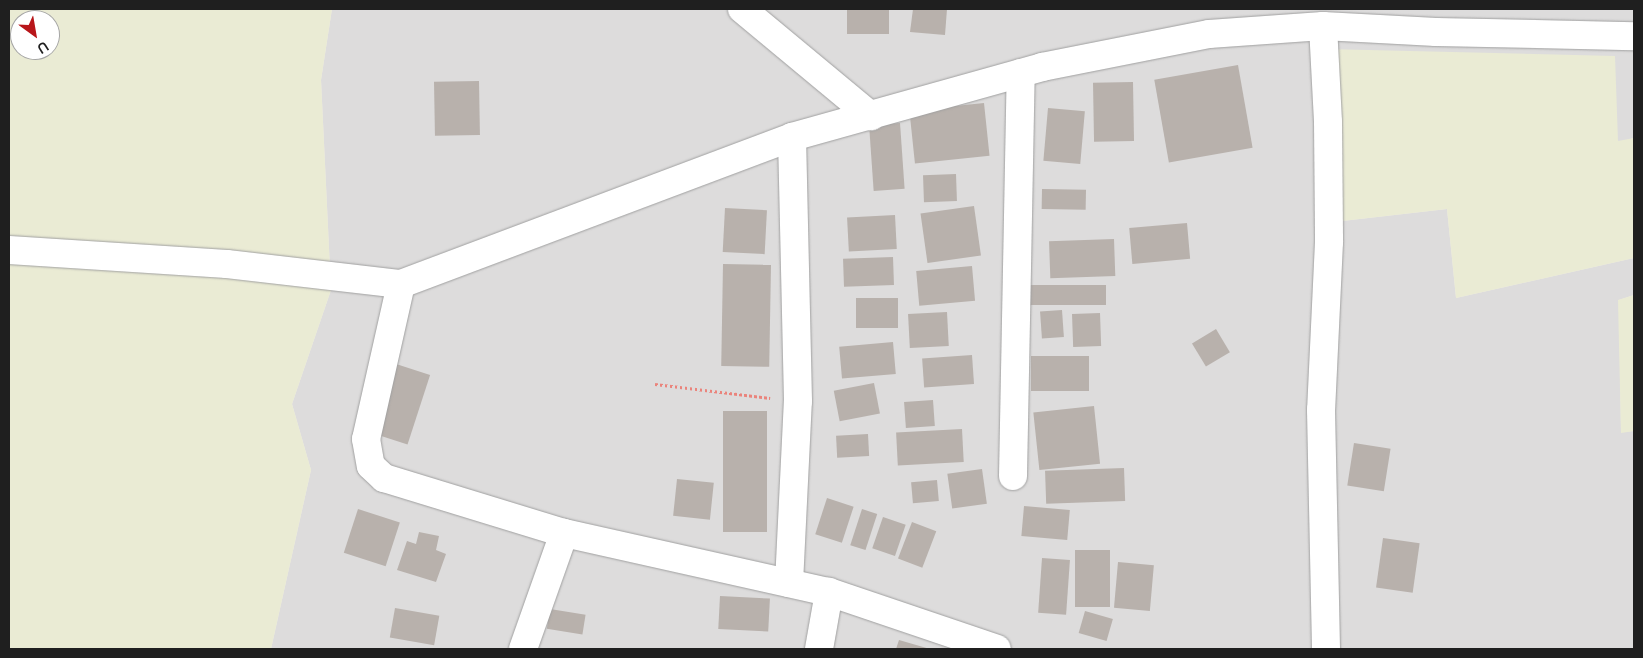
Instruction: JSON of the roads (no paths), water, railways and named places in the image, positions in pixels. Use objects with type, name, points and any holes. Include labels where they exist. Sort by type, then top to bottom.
[{"type":"street","points":[[742,9],[871,116]]},
{"type":"street","points":[[9,250],[227,264],[401,284],[792,137],[1021,74],[1209,34],[1323,26],[1436,32],[1634,36]]},
{"type":"street","points":[[1323,26],[1328,122],[1329,242],[1321,410],[1326,649]]},
{"type":"street","points":[[1013,476],[1021,74]]},
{"type":"street","points":[[789,582],[798,401],[792,137]]},
{"type":"street","points":[[401,284],[366,439],[371,466],[384,478],[564,533],[829,592],[998,649]]},
{"type":"street","points":[[523,649],[564,533]]},
{"type":"street","points":[[819,649],[829,592]]}]
